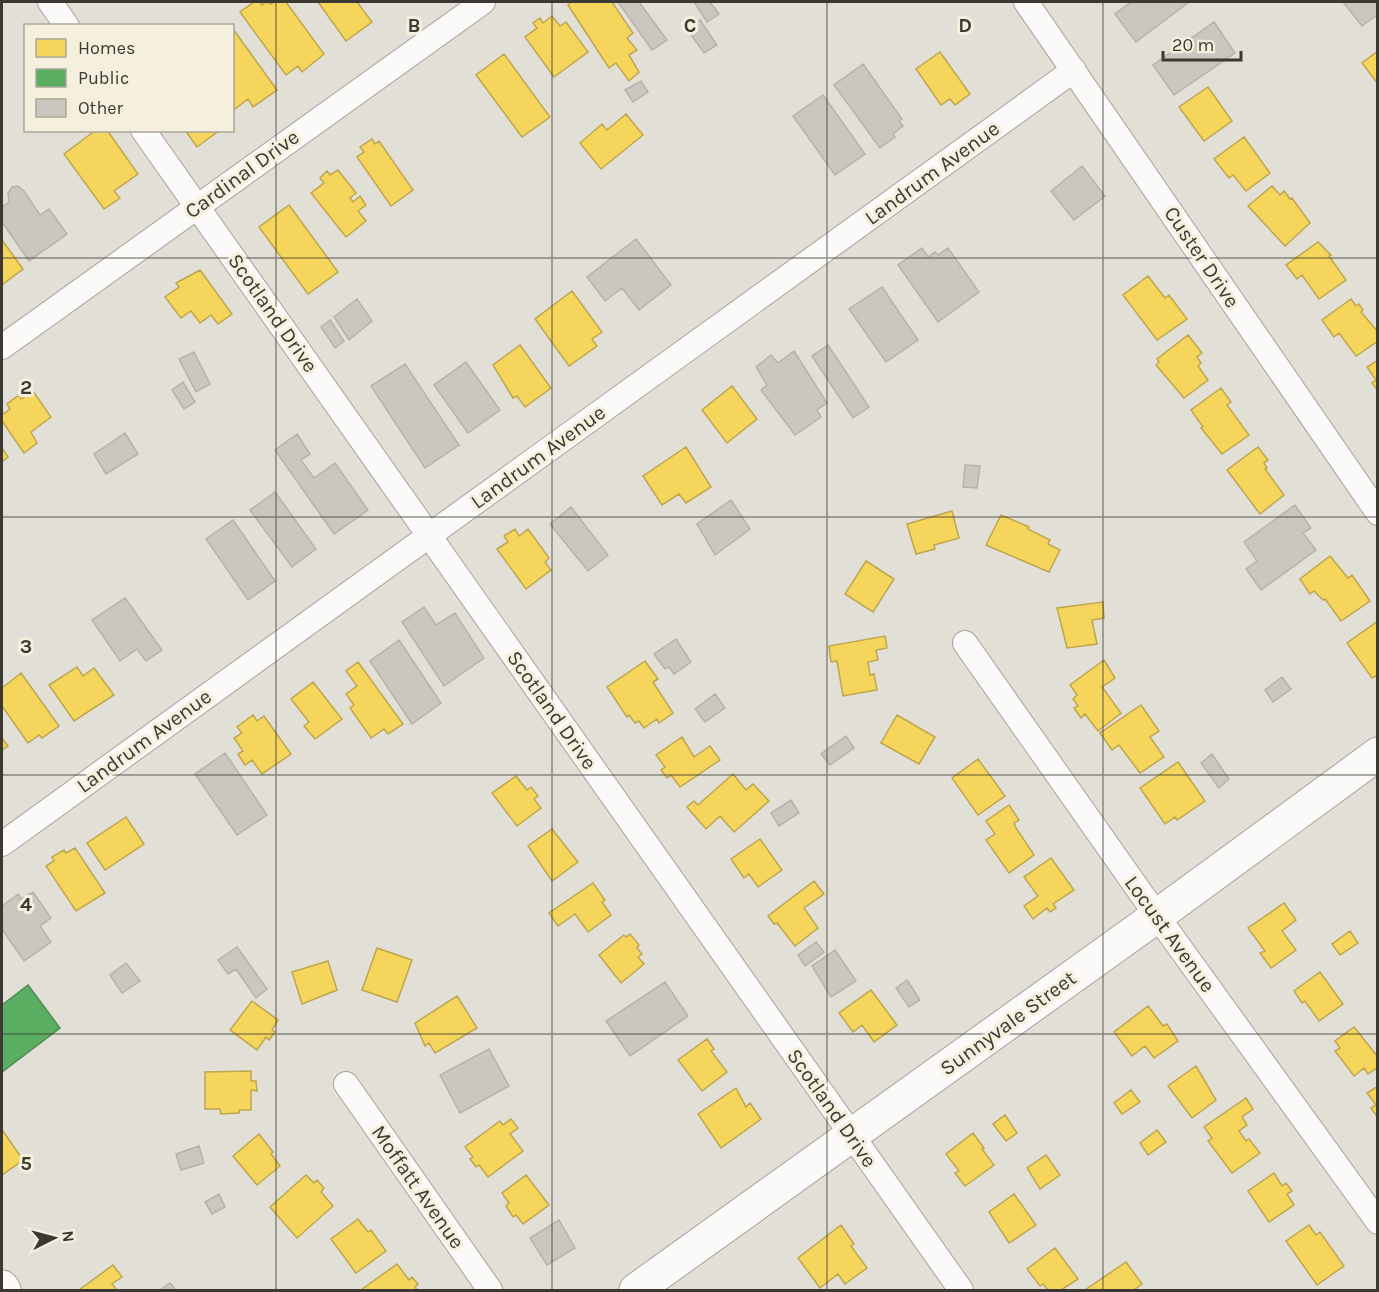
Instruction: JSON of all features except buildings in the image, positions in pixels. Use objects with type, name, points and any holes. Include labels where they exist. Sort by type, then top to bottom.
[{"type":"street","points":[[50,2],[66,24]]},
{"type":"street","name":"Cardinal Drive","points":[[2,347],[483,2]]},
{"type":"street","name":"Custer Drive","points":[[1026,2],[1377,513]]},
{"type":"street","name":"Landrum Avenue","points":[[2,844],[1074,70]]},
{"type":"street","name":"Scotland Drive","points":[[144,132],[961,1290]]},
{"type":"street","name":"Locust Avenue","points":[[965,643],[1157,916],[1377,1222]]},
{"type":"street","name":"Sunnyvale Street","points":[[636,1290],[1157,916],[1377,754]]},
{"type":"street","name":"Moffatt Avenue","points":[[345,1084],[490,1290]]}]
